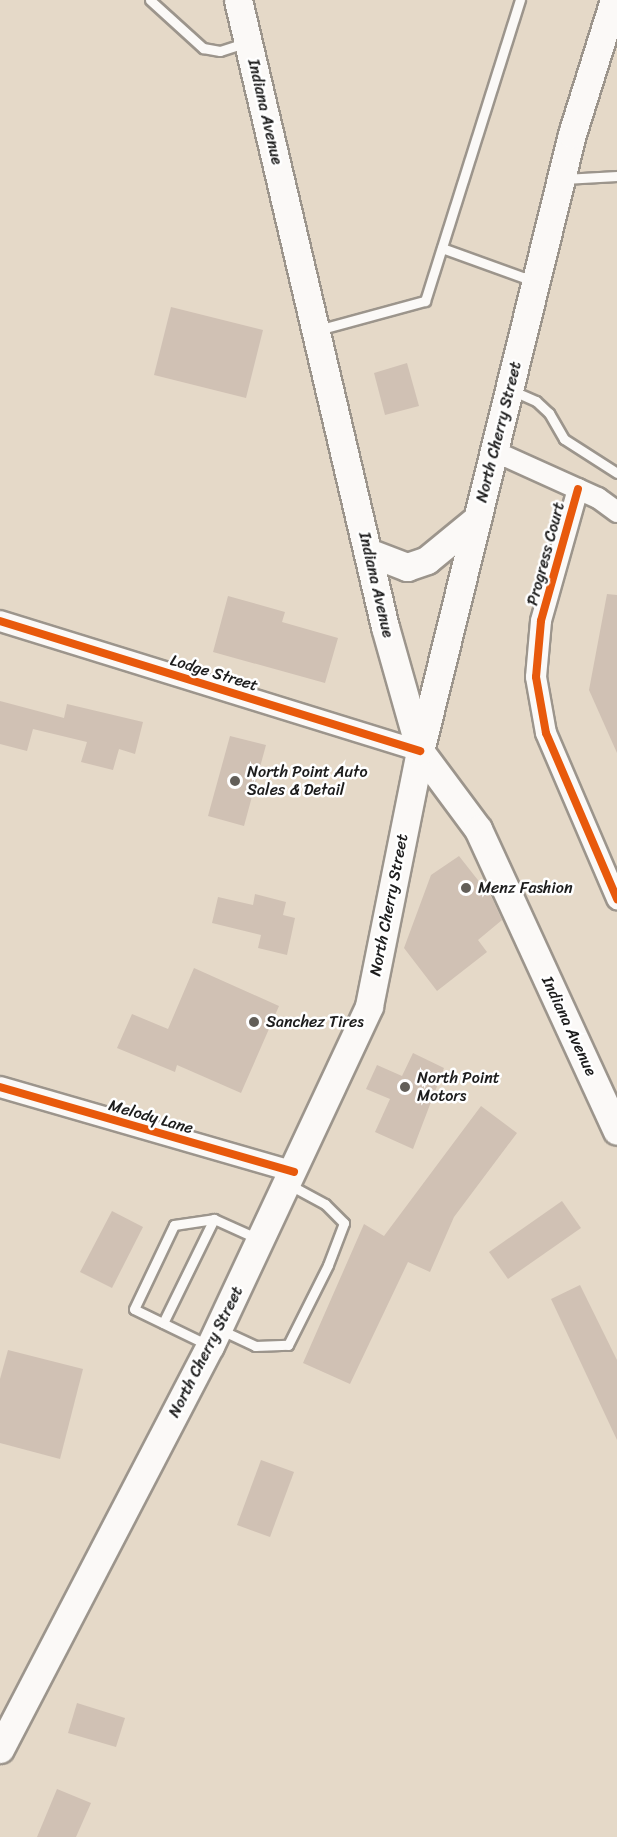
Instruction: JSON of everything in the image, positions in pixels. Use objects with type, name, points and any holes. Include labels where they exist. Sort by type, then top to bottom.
[{"type":"main road","name":"Indiana Avenue","points":[[238,0],[369,552],[420,751],[478,829],[617,1131]]},
{"type":"main road","name":"North Cherry Street","points":[[0,1749],[214,1337],[291,1178],[369,1006],[420,751],[477,519],[496,452],[509,389],[561,179],[614,0]]},
{"type":"main road","points":[[369,552],[407,567],[427,560],[477,519]]},
{"type":"street","points":[[496,452],[578,489],[617,512]]},
{"type":"street","name":"Progress Court","points":[[578,489],[541,621],[536,677],[546,733],[617,899]]},
{"type":"street","name":"Lodge Street","points":[[0,621],[420,751]]},
{"type":"street","name":"Melody Lane","points":[[0,1087],[291,1178]]},
{"type":"lane","points":[[150,0],[203,48],[229,50],[248,42]]},
{"type":"lane","points":[[316,330],[425,301],[520,0]]},
{"type":"lane","points":[[561,179],[617,176]]},
{"type":"lane","points":[[442,248],[536,282]]},
{"type":"lane","points":[[509,389],[536,401],[549,413],[564,439],[617,473]]},
{"type":"lane","points":[[261,1240],[214,1219],[174,1225],[134,1309],[163,1323],[214,1337],[255,1346],[288,1345],[328,1265],[344,1223],[325,1204],[291,1178]]},
{"type":"lane","points":[[163,1323],[214,1219]]},
{"type":"building","points":[[171,307],[263,330],[246,398],[154,375]]},
{"type":"building","points":[[407,363],[419,406],[385,415],[374,373]]},
{"type":"building","points":[[607,594],[617,595],[617,753],[589,690]]},
{"type":"building","points":[[228,596],[285,612],[282,622],[338,638],[325,683],[213,652]]},
{"type":"building","points":[[0,701],[64,718],[67,704],[143,722],[135,754],[119,749],[113,770],[81,762],[87,742],[33,729],[27,751],[0,744]]},
{"type":"building","points":[[230,736],[266,745],[244,826],[208,816]]},
{"type":"building","points":[[459,856],[492,898],[502,920],[478,940],[487,952],[437,991],[404,948],[431,875]]},
{"type":"building","points":[[255,894],[286,902],[283,915],[295,918],[287,955],[258,948],[261,935],[212,923],[218,897],[253,905]]},
{"type":"building","points":[[194,968],[279,1006],[241,1093],[177,1065],[175,1072],[117,1048],[132,1014],[168,1029]]},
{"type":"building","points":[[413,1053],[444,1068],[413,1149],[375,1132],[390,1099],[366,1089],[377,1065],[402,1076]]},
{"type":"building","points":[[481,1106],[517,1133],[454,1217],[430,1272],[408,1262],[350,1384],[303,1363],[364,1224],[384,1236]]},
{"type":"building","points":[[562,1201],[581,1228],[508,1279],[489,1252]]},
{"type":"building","points":[[112,1211],[143,1227],[112,1288],[80,1272]]},
{"type":"building","points":[[580,1285],[617,1360],[617,1440],[551,1299]]},
{"type":"building","points":[[8,1350],[83,1369],[60,1459],[0,1443],[0,1379]]},
{"type":"building","points":[[261,1460],[294,1472],[270,1537],[237,1525]]},
{"type":"building","points":[[77,1703],[125,1718],[116,1747],[68,1733]]},
{"type":"building","points":[[57,1789],[91,1803],[76,1837],[37,1837]]},
{"type":"cycle path","points":[[578,489],[541,621],[536,677],[546,733],[617,899]]},
{"type":"cycle path","points":[[0,621],[420,751]]},
{"type":"cycle path","points":[[0,1087],[294,1172]]},
{"type":"place","name":"North Point Auto Sales & Detail","points":[[235,781]]},
{"type":"place","name":"Menz Fashion","points":[[466,888]]},
{"type":"place","name":"Sanchez Tires","points":[[254,1022]]},
{"type":"place","name":"North Point Motors","points":[[405,1087]]}]
